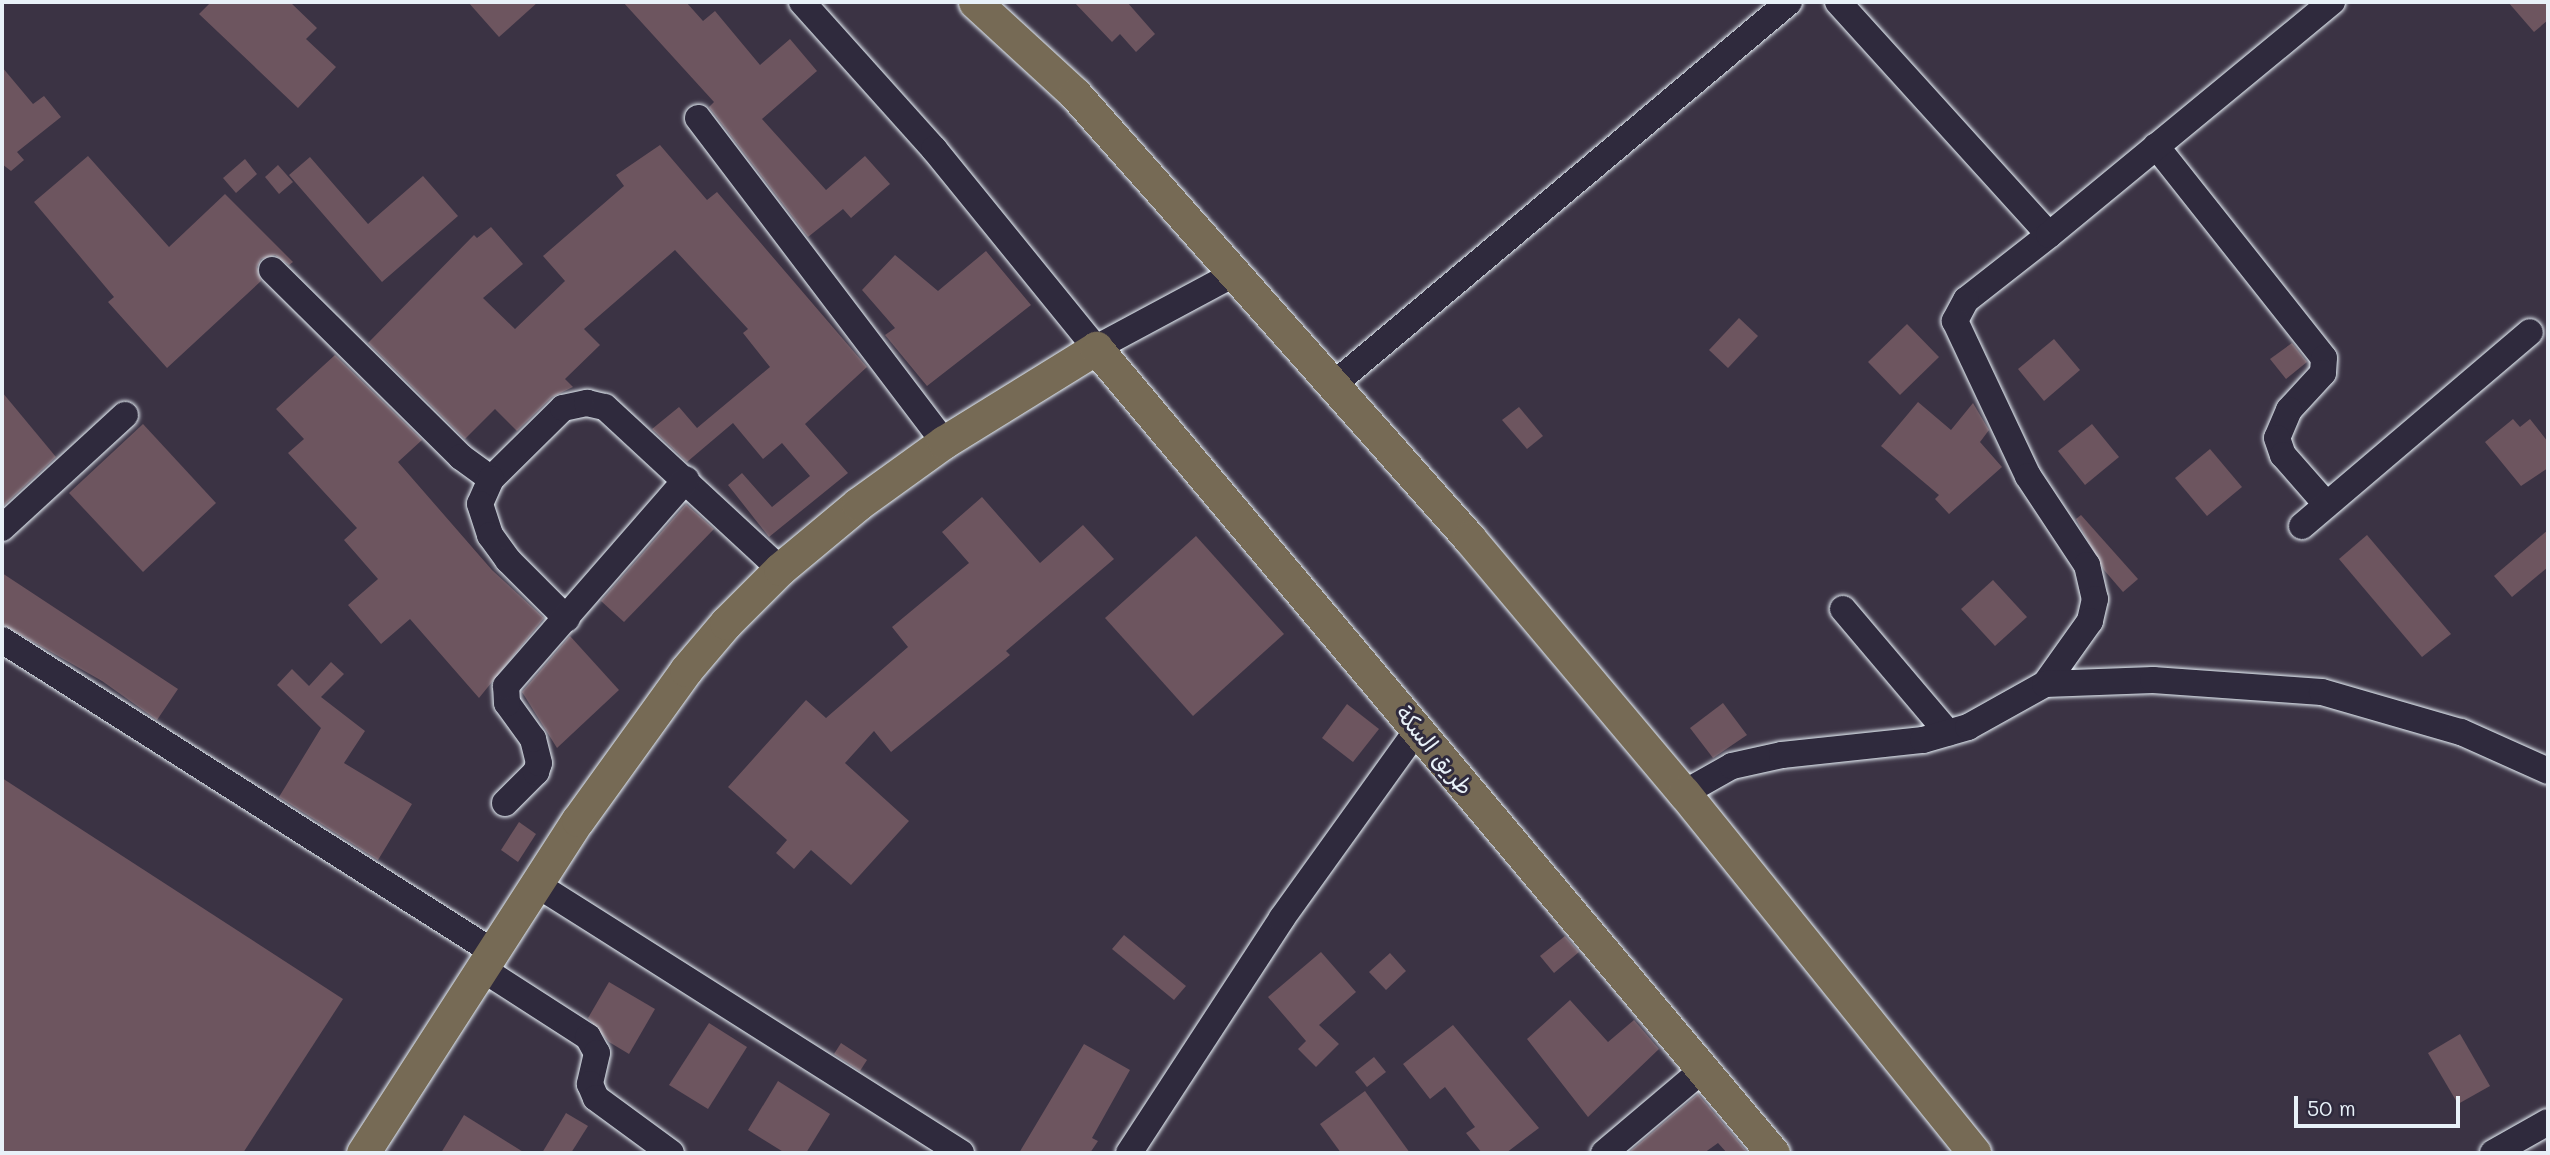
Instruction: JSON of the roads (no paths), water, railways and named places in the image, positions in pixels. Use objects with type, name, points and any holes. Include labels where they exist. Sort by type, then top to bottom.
[{"type":"main road","points":[[975,2],[1075,94],[1334,384],[1684,793],[1974,1153]]},
{"type":"main road","points":[[363,1153],[536,884],[686,670],[780,569],[858,504],[944,442],[1096,348]]},
{"type":"main road","name":"طريق السكة","points":[[1096,348],[1418,729],[1701,1071],[1773,1153]]},
{"type":"street","points":[[802,2],[934,149],[1096,348],[1234,274]]},
{"type":"street","points":[[1334,384],[1789,2]]},
{"type":"street","points":[[1838,2],[2049,235]]},
{"type":"street","points":[[1684,793],[1732,766],[1782,755],[1895,744],[1948,733],[2002,712],[2045,684],[2090,621],[2095,599],[2087,565],[2028,476],[1955,321],[1966,300],[2332,2]]},
{"type":"street","points":[[698,118],[944,442]]},
{"type":"street","points":[[2156,146],[2324,358],[2323,373],[2289,410],[2277,438],[2283,455],[2326,504]]},
{"type":"street","points":[[272,270],[461,457],[491,480]]},
{"type":"street","points":[[2302,526],[2529,332]]},
{"type":"street","points":[[567,618],[508,560],[490,536],[480,504],[491,480],[563,408],[587,403],[605,407],[623,420],[780,569]]},
{"type":"street","points":[[2,528],[125,415]]},
{"type":"street","points":[[505,803],[536,772],[539,763],[533,739],[507,703],[506,686],[687,480]]},
{"type":"street","points":[[1843,609],[1948,733]]},
{"type":"street","points":[[2,640],[487,960],[588,1037],[597,1053],[590,1084],[596,1098],[671,1153]]},
{"type":"street","points":[[2045,684],[2200,680],[2322,692],[2460,732],[2548,771]]},
{"type":"street","points":[[1142,1147],[1282,918],[1418,729]]},
{"type":"street","points":[[536,884],[961,1153]]},
{"type":"street","points":[[1604,1153],[1701,1071]]},
{"type":"street","points":[[2493,1153],[2548,1122]]}]
